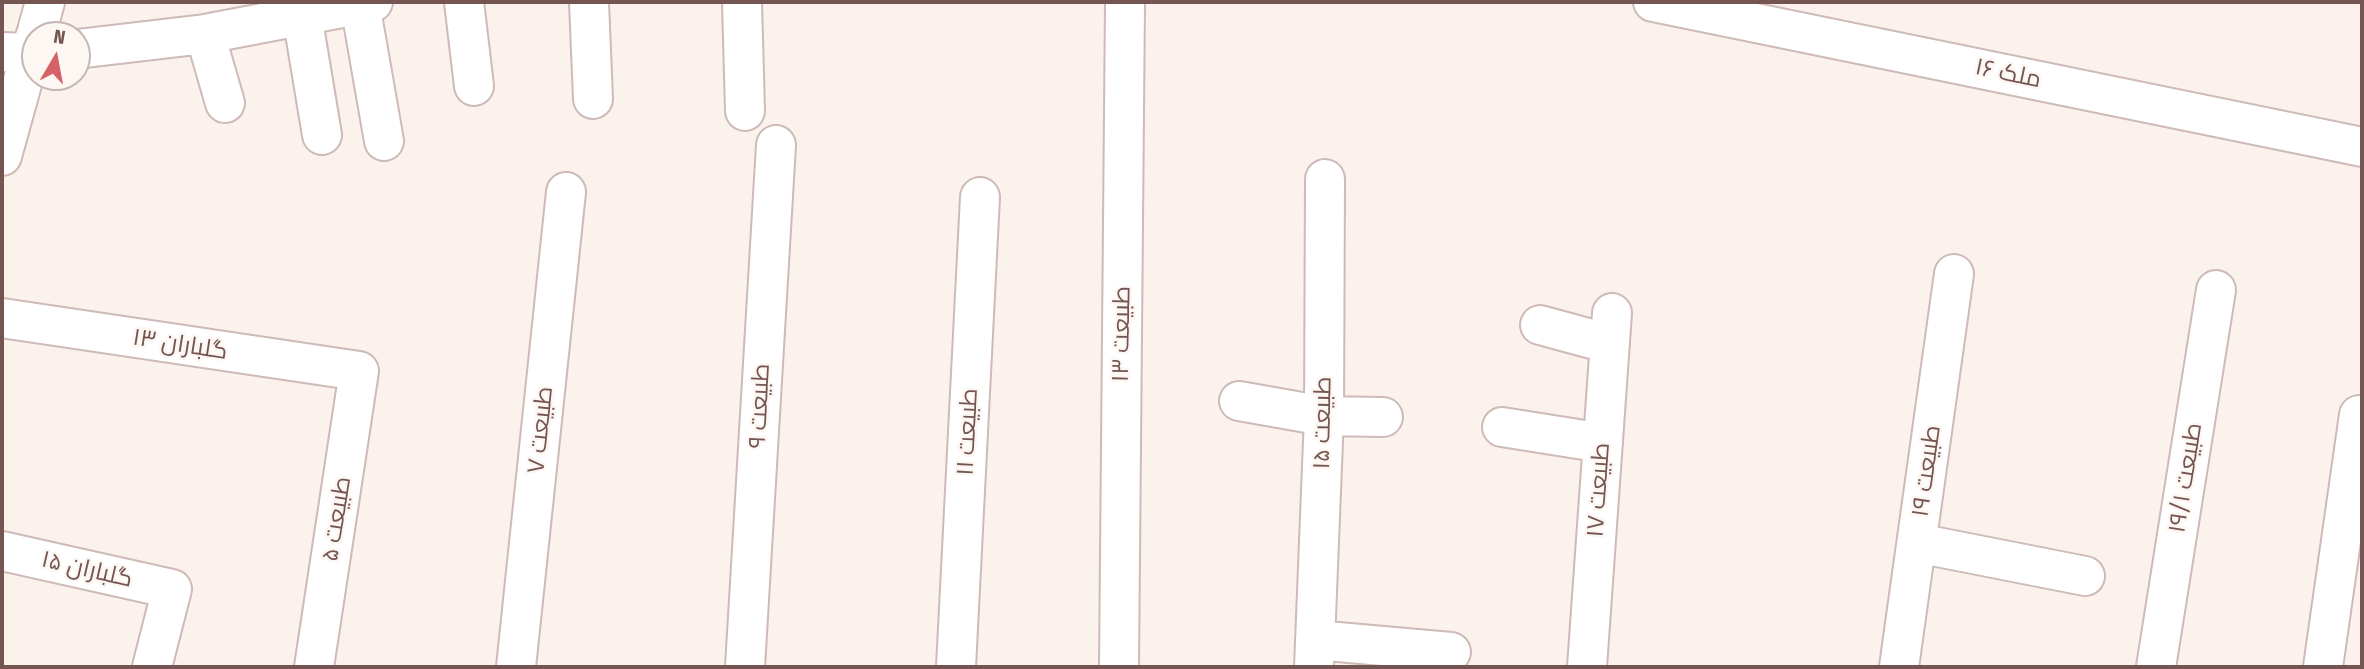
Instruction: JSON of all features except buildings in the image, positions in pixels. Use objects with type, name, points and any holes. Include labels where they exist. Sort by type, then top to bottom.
[{"type":"street","points":[[38,21],[45,2]]},
{"type":"street","points":[[464,2],[474,86]]},
{"type":"street","points":[[589,2],[593,99]]},
{"type":"street","points":[[742,2],[746,111]]},
{"type":"street","name":"طبیعت ۱۳","points":[[1119,667],[1125,2]]},
{"type":"street","name":"ملک ۱۶","points":[[1653,2],[2362,147]]},
{"type":"street","points":[[91,47],[205,34],[367,3],[384,141]]},
{"type":"street","points":[[302,15],[322,135]]},
{"type":"street","points":[[205,34],[225,103]]},
{"type":"street","points":[[2,156],[21,76]]},
{"type":"street","name":"طبیعت ۹","points":[[745,667],[776,145]]},
{"type":"street","name":"طبیعت ۱۵","points":[[1315,654],[1324,415],[1325,179]]},
{"type":"street","name":"طبیعت ۷","points":[[516,667],[566,192]]},
{"type":"street","name":"طبیعت ۱۱","points":[[956,667],[980,197]]},
{"type":"street","name":"طبیعت ۱۹","points":[[1899,667],[1954,274]]},
{"type":"street","name":"طبیعت ۱۹/۱","points":[[2156,667],[2216,290]]},
{"type":"street","name":"۱۳ گلباران","points":[[2,318],[359,371]]},
{"type":"street","name":"طبیعت ۱۷","points":[[1540,325],[1611,328],[1587,667]]},
{"type":"street","name":"۵ طبیعت","points":[[314,667],[359,371]]},
{"type":"street","points":[[1239,401],[1324,415],[1383,417]]},
{"type":"street","points":[[2323,667],[2359,415]]},
{"type":"street","points":[[1502,427],[1603,443]]},
{"type":"street","points":[[1917,542],[2085,576]]},
{"type":"street","name":"گلباران ۱۵","points":[[2,551],[173,589],[152,667]]},
{"type":"street","points":[[1315,654],[1451,652]]}]
